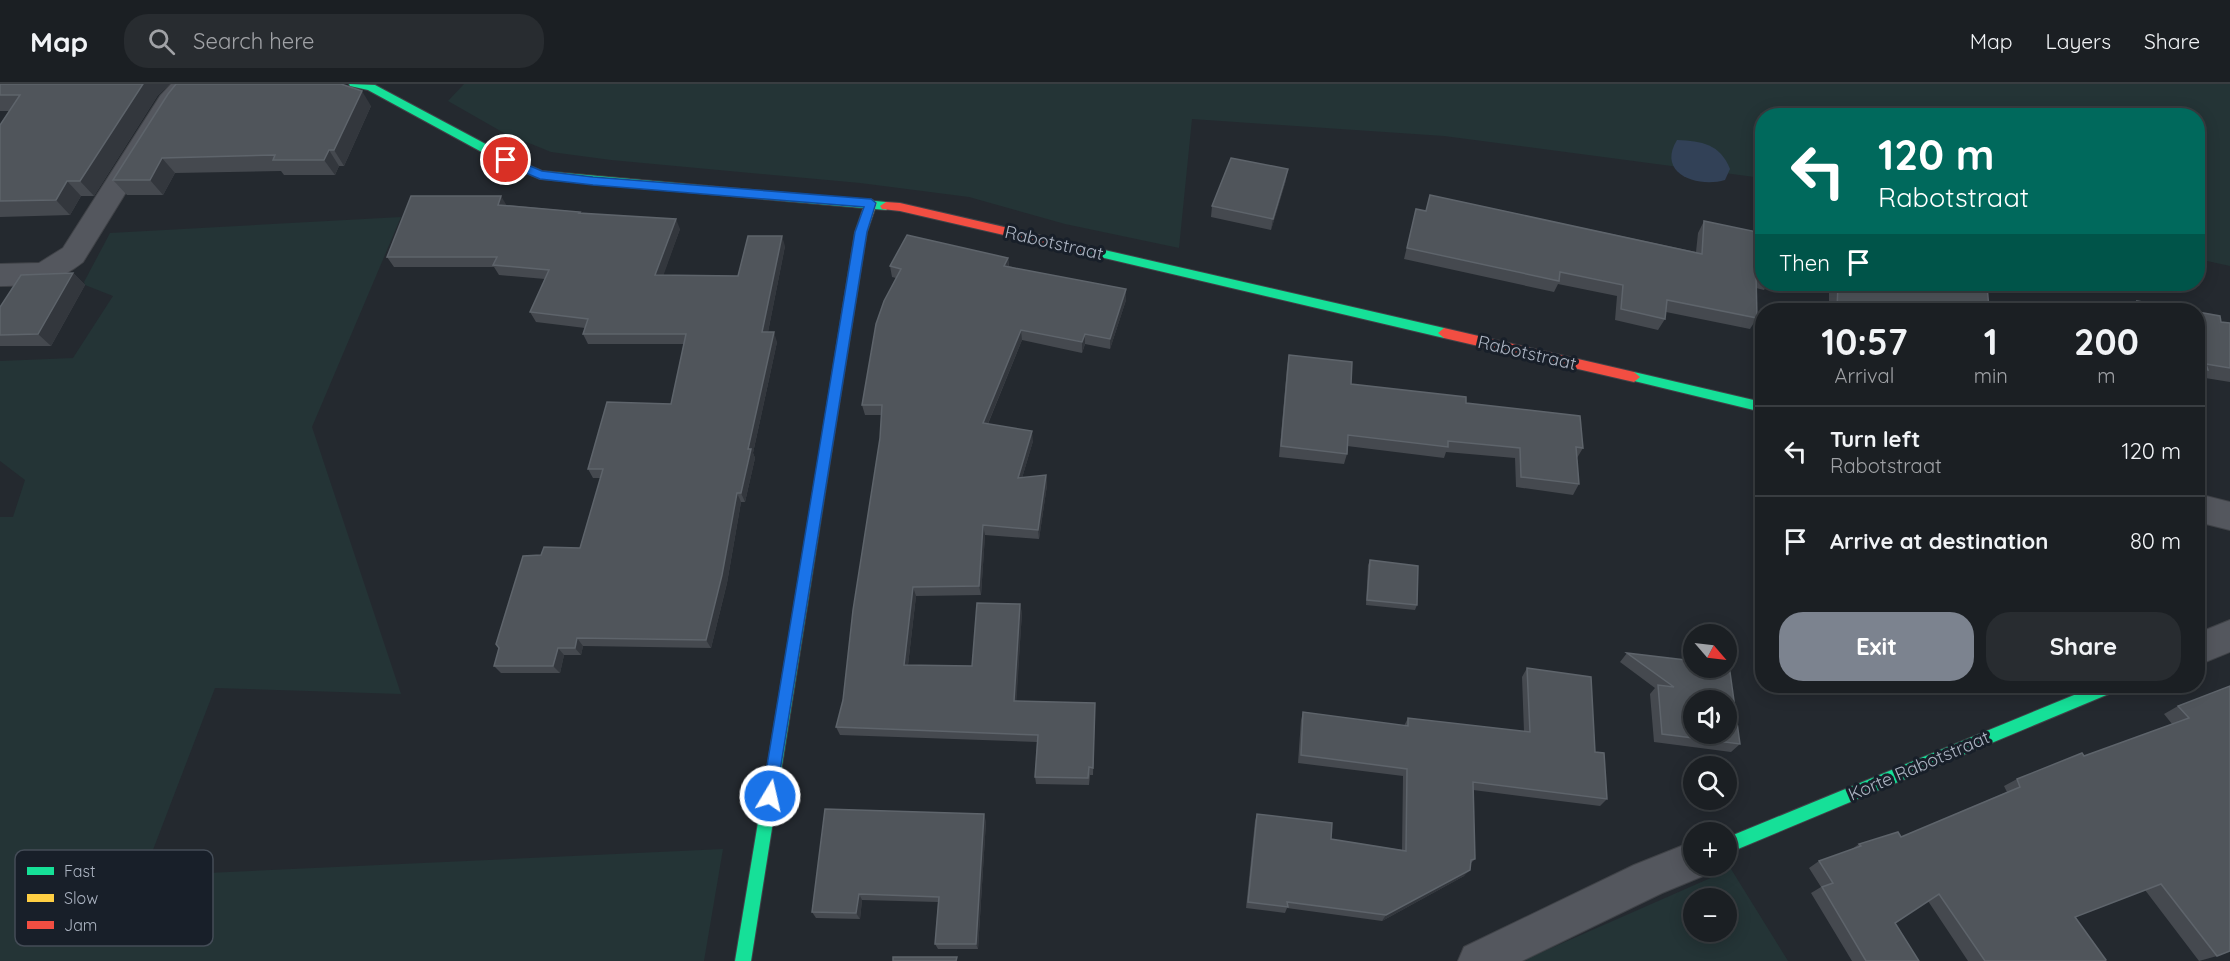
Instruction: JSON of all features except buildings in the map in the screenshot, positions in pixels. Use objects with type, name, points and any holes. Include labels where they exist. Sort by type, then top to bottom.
[{"type":"street","points":[[0,275],[39,275],[57,268],[73,255],[169,102],[185,84]]},
{"type":"street","name":"Rabotstraat","points":[[354,84],[371,87],[506,160],[540,175],[900,207],[1755,406]]},
{"type":"street","points":[[743,961],[861,232],[871,203]]},
{"type":"street","points":[[2205,510],[2230,516]]},
{"type":"street","points":[[2205,646],[2230,636]]},
{"type":"street","name":"Korte Rabotstraat","points":[[1737,841],[2094,693]]},
{"type":"street","points":[[1478,961],[1648,879],[1683,865]]},
{"type":"shaded area","points":[[464,84],[2230,84],[2230,266],[2205,261],[2205,108],[1755,108],[1755,177],[1444,136],[1192,119],[1179,248],[1065,224],[969,197],[860,183],[611,160],[551,152],[504,133],[448,101]]},
{"type":"shaded area","points":[[401,217],[312,427],[401,694],[215,688],[153,850],[15,850],[15,946],[213,946],[213,873],[723,849],[704,961],[0,961],[0,517],[13,517],[25,480],[0,461],[0,361],[73,358],[113,296],[85,285],[84,282],[110,233]]},
{"type":"shaded area","points":[[1715,876],[1735,876],[1788,961],[1522,961],[1683,890],[1683,942],[1737,942],[1737,888],[1688,888]]},
{"type":"water","points":[[1677,140],[1702,143],[1721,154],[1730,169],[1725,180],[1703,182],[1683,176],[1672,162],[1672,152]]},
{"type":"traffic: fast","points":[[354,84],[371,87],[506,160],[540,175],[886,206]]},
{"type":"traffic: fast","points":[[1087,250],[1444,333]]},
{"type":"traffic: fast","points":[[1634,377],[1755,405]]},
{"type":"traffic: fast","points":[[743,961],[826,449]]},
{"type":"traffic: fast","points":[[1737,841],[2094,693]]},
{"type":"traffic: slow","points":[[826,449],[861,232],[871,203]]},
{"type":"traffic: jam","points":[[886,206],[900,207],[1087,250]]},
{"type":"traffic: jam","points":[[1444,333],[1634,377]]},
{"type":"route","points":[[506,160],[540,175],[871,203],[861,232],[770,796]]}]
